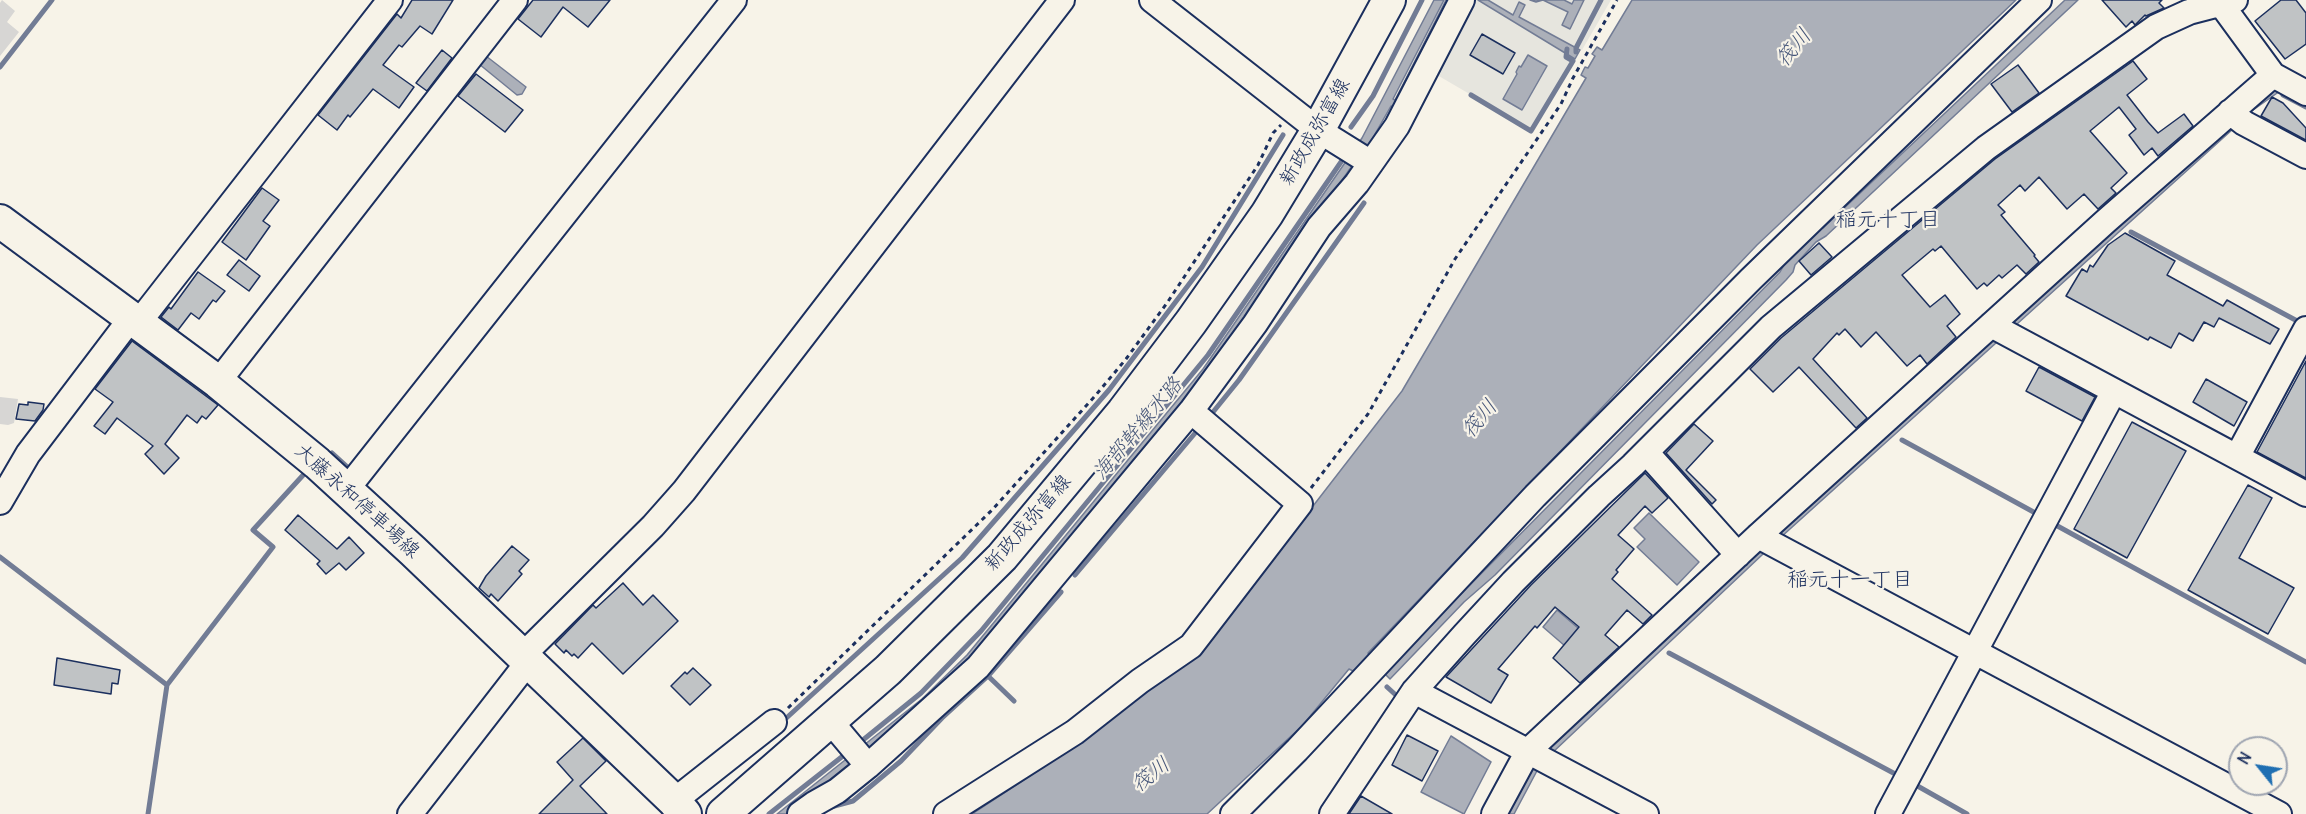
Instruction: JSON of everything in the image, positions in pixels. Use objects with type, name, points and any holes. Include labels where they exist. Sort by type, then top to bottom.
[{"type":"main road","name":"新政成弥富線","points":[[723,814],[853,748],[888,670],[1002,557],[1123,412],[1191,322],[1261,223],[1308,122],[1389,0]]},
{"type":"main road","name":"大藤永和停車場線","points":[[0,221],[218,382],[347,489],[680,807]]},
{"type":"street","points":[[218,382],[515,0]]},
{"type":"street","points":[[347,489],[734,0]]},
{"type":"street","points":[[410,814],[525,659],[684,491],[1062,0]]},
{"type":"street","points":[[1152,0],[1308,122],[1362,158]]},
{"type":"street","points":[[801,814],[837,791],[853,748],[978,667],[1191,411],[1255,324],[1319,227],[1357,183],[1362,158],[1397,126],[1462,0]]},
{"type":"street","points":[[1233,814],[1297,750],[1535,496],[1751,279],[2039,0]]},
{"type":"street","points":[[1332,814],[1414,691],[1513,582],[1771,327],[1986,148],[2156,27],[2189,12],[2228,2],[2273,75],[2306,93]]},
{"type":"street","points":[[0,501],[28,454],[378,4]]},
{"type":"street","points":[[1494,814],[1536,756],[1738,555],[1765,539],[2236,116],[2273,75]]},
{"type":"street","points":[[2236,116],[2306,156]]},
{"type":"street","points":[[1998,329],[2306,494]]},
{"type":"street","points":[[2237,457],[2306,329]]},
{"type":"street","points":[[1888,814],[2114,391]]},
{"type":"street","points":[[946,814],[1075,732],[1191,645],[1300,504],[1191,411]]},
{"type":"street","points":[[1646,452],[1738,555]]},
{"type":"street","points":[[1765,539],[2279,814]]},
{"type":"street","points":[[1414,691],[1646,814]]},
{"type":"street","points":[[680,807],[774,722]]},
{"type":"path","points":[[1300,504],[1368,414],[1455,259],[1561,104],[1617,0]]},
{"type":"path","points":[[774,722],[992,510],[1095,396],[1126,359],[1167,303],[1258,165],[1273,133],[1282,124],[1308,122]]},
{"type":"shaded area","points":[[2,0],[15,11],[7,22],[19,32],[0,56],[0,3]]},
{"type":"shaded area","points":[[1470,0],[1478,0],[1565,51],[1564,58],[1571,62],[1531,130],[1432,72]]},
{"type":"shaded area","points":[[1488,0],[1611,0],[1582,50],[1518,17],[1525,5],[1513,15]]},
{"type":"shaded area","points":[[0,397],[18,399],[14,423],[0,424]]},
{"type":"water","points":[[1434,0],[1444,0],[1393,99],[1395,100],[1446,0],[1451,0],[1397,108],[1391,106],[1367,148],[1349,170],[1225,357],[973,661],[925,707],[791,814],[777,814],[922,699],[967,655],[1203,369],[1362,138]]},
{"type":"water","points":[[1478,0],[1488,0],[1513,15],[1519,2],[1525,5],[1519,17],[1580,50],[1575,59]]},
{"type":"water","points":[[1543,0],[1564,0],[1572,4],[1574,0],[1584,0],[1570,29],[1562,25],[1568,12]]},
{"type":"water","name":"筏川","points":[[1632,0],[2016,0],[1757,245],[1368,653],[1369,656],[1360,670],[1349,669],[1302,726],[1207,814],[972,814],[1089,737],[1214,634],[1402,391],[1586,78],[1581,75],[1595,56],[1592,54],[1597,47],[1602,50]]},
{"type":"water","points":[[2065,0],[2078,0],[1826,236],[1816,242],[1795,265],[1793,272],[1786,280],[1495,575],[1464,602],[1390,679],[1385,674],[1456,599],[1780,272],[1788,258],[1814,231],[1823,228]]},
{"type":"water","points":[[1528,55],[1547,66],[1522,110],[1503,99],[1519,66],[1521,67]]},
{"type":"water","points":[[486,56],[526,87],[522,94],[517,95],[479,64]]},
{"type":"water","points":[[2273,86],[2280,91],[2246,115],[1780,538],[1551,754],[1539,767],[1514,814],[1503,814],[1531,761],[1758,546]]},
{"type":"water","points":[[1649,513],[1699,562],[1677,585],[1637,547],[1645,539],[1634,528]]},
{"type":"water","points":[[1557,610],[1613,658],[1607,666],[1573,637],[1565,646],[1543,627]]},
{"type":"water","points":[[1451,736],[1491,762],[1464,814],[1421,792]]},
{"type":"building","points":[[412,0],[453,0],[432,34],[420,26],[402,47],[399,45],[383,65],[414,87],[399,108],[373,89],[337,130],[318,115],[397,14],[401,18]]},
{"type":"building","points":[[533,0],[610,0],[588,27],[563,7],[541,37],[518,19]]},
{"type":"building","points":[[2102,0],[2162,0],[2159,3],[2164,8],[2145,15],[2135,25],[2132,21],[2126,27]]},
{"type":"building","points":[[2281,0],[2296,0],[2306,13],[2306,44],[2285,59],[2255,21]]},
{"type":"building","points":[[1482,34],[1515,53],[1503,74],[1470,55]]},
{"type":"building","points":[[442,50],[452,58],[427,91],[416,83]]},
{"type":"building","points":[[2133,61],[2147,79],[2127,95],[2158,133],[2184,114],[2193,126],[2158,156],[2152,148],[2144,155],[2129,135],[2136,129],[2119,107],[2090,131],[2127,173],[2111,188],[2116,193],[2098,209],[2084,194],[2067,209],[2039,177],[2025,191],[2020,185],[1998,205],[2005,212],[2001,215],[2039,262],[2026,274],[2017,265],[2002,278],[1999,275],[1987,286],[1984,283],[1977,289],[1941,246],[1935,251],[1933,249],[1902,275],[1930,307],[1945,295],[1960,314],[1947,326],[1956,337],[1927,364],[1920,355],[1907,366],[1876,332],[1861,347],[1845,329],[1839,335],[1837,333],[1813,359],[1867,418],[1856,428],[1799,367],[1773,392],[1750,369],[1781,338],[1995,159]]},
{"type":"building","points":[[2018,65],[2039,93],[2012,112],[1991,84]]},
{"type":"building","points":[[476,74],[523,110],[505,132],[458,96]]},
{"type":"building","points":[[2272,97],[2283,103],[2306,128],[2306,140],[2261,116]]},
{"type":"building","points":[[262,188],[279,200],[263,221],[270,226],[246,260],[222,242]]},
{"type":"building","points":[[2125,233],[2175,261],[2167,275],[2223,306],[2227,300],[2279,329],[2270,344],[2219,318],[2214,327],[2204,322],[2193,341],[2179,333],[2171,348],[2150,337],[2148,340],[2066,296],[2082,269],[2087,272],[2090,265],[2093,267],[2108,245]]},
{"type":"building","points":[[1819,243],[1832,257],[1811,275],[1799,261]]},
{"type":"building","points":[[239,260],[260,276],[249,291],[227,275]]},
{"type":"building","points":[[198,272],[225,291],[216,302],[213,300],[199,319],[191,313],[178,330],[161,317],[169,307],[171,309]]},
{"type":"building","points":[[132,341],[218,405],[206,419],[202,416],[197,423],[187,415],[165,444],[179,458],[164,474],[145,454],[153,446],[117,418],[105,434],[94,426],[113,402],[95,389]]},
{"type":"building","points":[[2306,361],[2306,478],[2257,452]]},
{"type":"building","points":[[2039,367],[2095,397],[2082,421],[2026,391]]},
{"type":"building","points":[[2206,379],[2247,402],[2234,426],[2193,402]]},
{"type":"building","points":[[28,402],[44,404],[43,410],[35,421],[16,419],[19,404],[28,405]]},
{"type":"building","points":[[2132,422],[2186,451],[2127,558],[2074,529]]},
{"type":"building","points":[[1694,424],[1713,441],[1686,470],[1716,500],[1712,504],[1666,453]]},
{"type":"building","points":[[1645,473],[1668,498],[1652,513],[1645,506],[1618,535],[1634,549],[1616,570],[1618,572],[1612,579],[1652,615],[1643,624],[1627,610],[1605,635],[1619,647],[1580,683],[1553,658],[1579,627],[1555,607],[1537,628],[1535,626],[1498,669],[1508,675],[1491,703],[1446,677],[1531,585]]},
{"type":"building","points":[[2248,485],[2272,498],[2239,558],[2294,588],[2268,634],[2188,590]]},
{"type":"building","points":[[298,515],[337,549],[349,537],[364,553],[346,570],[339,563],[326,574],[317,564],[320,561],[285,530]]},
{"type":"building","points":[[512,546],[529,560],[519,571],[522,574],[498,601],[491,594],[489,597],[479,588],[486,576]]},
{"type":"building","points":[[623,583],[643,605],[653,595],[678,621],[623,674],[592,643],[578,658],[566,650],[564,653],[555,644],[593,605],[596,608]]},
{"type":"building","points":[[57,658],[120,670],[118,684],[112,683],[111,694],[54,685]]},
{"type":"building","points":[[693,668],[711,685],[690,705],[671,686],[685,672],[687,674]]},
{"type":"building","points":[[1407,735],[1438,751],[1422,781],[1392,765]]},
{"type":"building","points":[[583,738],[606,761],[580,786],[607,814],[539,814],[573,780],[557,762]]},
{"type":"building","points":[[1361,796],[1392,814],[1349,814]]},
{"type":"waterway","points":[[0,67],[52,0]]},
{"type":"waterway","points":[[1351,127],[1373,96],[1422,0]]},
{"type":"waterway","points":[[1576,52],[1601,0]]},
{"type":"waterway","points":[[1471,95],[1531,131],[1573,61],[1566,57],[1567,49]]},
{"type":"waterway","points":[[2283,95],[2306,107]]},
{"type":"waterway","points":[[782,722],[962,558],[1109,390],[1202,267],[1283,135]]},
{"type":"waterway","name":"海部幹線水路","points":[[858,744],[921,693],[981,631],[1208,355],[1341,162]]},
{"type":"waterway","points":[[1209,417],[1239,380],[1364,203]]},
{"type":"waterway","points":[[2131,232],[2301,323]]},
{"type":"waterway","points":[[1075,575],[1196,432]]},
{"type":"waterway","points":[[1902,440],[2039,515]]},
{"type":"waterway","points":[[329,456],[332,453],[354,473]]},
{"type":"waterway","points":[[148,814],[167,685],[273,547],[253,530],[305,473]]},
{"type":"waterway","points":[[2052,523],[2306,662]]},
{"type":"waterway","points":[[0,557],[167,685]]},
{"type":"waterway","points":[[827,808],[853,801],[901,761],[942,718],[988,676],[1061,592]]},
{"type":"waterway","points":[[1669,653],[1899,776]]},
{"type":"waterway","points":[[988,676],[1014,701]]},
{"type":"waterway","points":[[1387,687],[1398,697]]},
{"type":"waterway","points":[[769,814],[848,752]]},
{"type":"waterway","points":[[1914,784],[1967,814]]},
{"type":"district","name":"稲元十丁目","points":[[1888,220]]},
{"type":"district","name":"稲元十一丁目","points":[[1850,580]]}]
